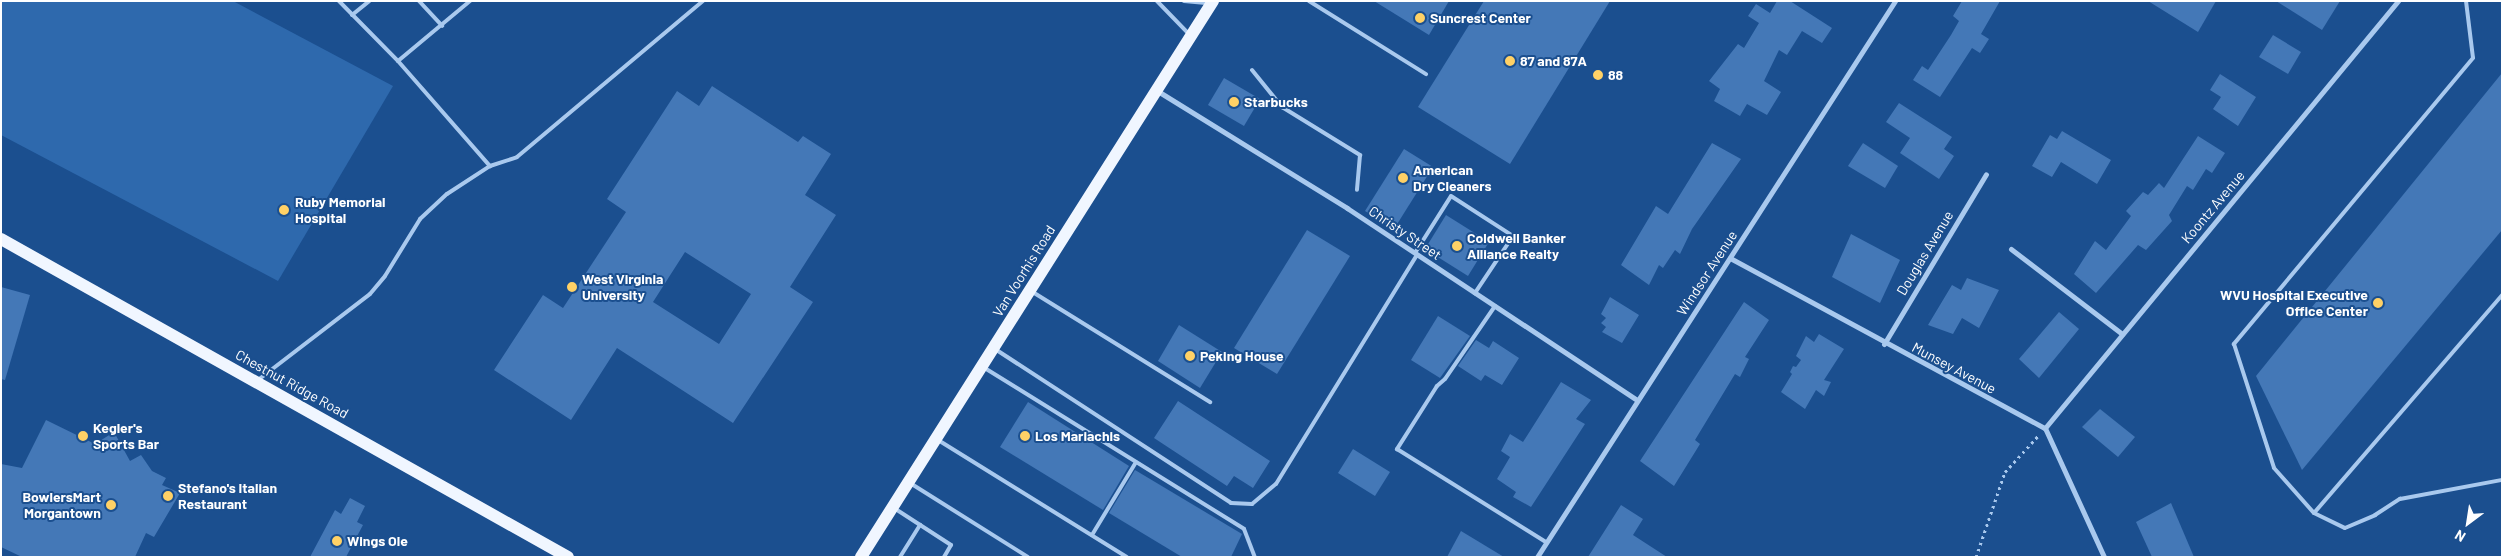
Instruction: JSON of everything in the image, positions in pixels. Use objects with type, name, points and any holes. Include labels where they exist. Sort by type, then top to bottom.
[{"type":"main road","name":"Van Voorhis Road","points":[[861,557],[1212,2]]},
{"type":"main road","name":"Chestnut Ridge Road","points":[[1,239],[568,557]]},
{"type":"street","name":"Windsor Avenue","points":[[1537,557],[1895,1]]},
{"type":"street","name":"Koontz Avenue","points":[[2045,428],[2398,1]]},
{"type":"street","name":"Christy Street","points":[[1156,90],[1347,208],[1637,400]]},
{"type":"street","name":"Douglas Avenue","points":[[1884,344],[1986,174]]},
{"type":"street","points":[[2011,249],[2122,334]]},
{"type":"street","name":"Munsey Avenue","points":[[1730,258],[1884,344],[2045,428]]},
{"type":"street","points":[[2045,428],[2104,557]]},
{"type":"lane","points":[[339,1],[398,61],[490,166]]},
{"type":"lane","points":[[352,15],[369,1]]},
{"type":"lane","points":[[419,1],[442,26]]},
{"type":"lane","points":[[398,61],[470,1]]},
{"type":"lane","points":[[256,382],[370,294],[386,276],[420,219],[447,194],[490,166],[517,157],[703,1]]},
{"type":"lane","points":[[1157,1],[1190,35]]},
{"type":"lane","points":[[1184,1],[1212,2]]},
{"type":"lane","points":[[1309,1],[1426,74]]},
{"type":"lane","points":[[2466,1],[2473,58],[2234,344],[2274,468],[2314,513],[2345,528],[2375,515],[2400,499],[2502,480]]},
{"type":"lane","points":[[1252,70],[1282,107],[1360,155],[1357,190]]},
{"type":"lane","points":[[993,348],[1231,503],[1252,504],[1276,484],[1451,196],[1513,236],[1476,293]]},
{"type":"lane","points":[[1030,289],[1210,402]]},
{"type":"lane","points":[[2314,513],[2502,295]]},
{"type":"lane","points":[[1495,306],[1445,379],[1437,386],[1397,449],[1546,542]]},
{"type":"lane","points":[[981,366],[1244,529],[1255,557]]},
{"type":"lane","points":[[935,438],[1127,557]]},
{"type":"lane","points":[[1092,535],[1136,462]]},
{"type":"lane","points":[[908,482],[1028,557]]},
{"type":"lane","points":[[892,507],[951,545],[944,557]]},
{"type":"lane","points":[[900,557],[920,525]]},
{"type":"path","points":[[1976,557],[2005,472],[2045,428]]},
{"type":"shaded area","points":[[1,1],[233,1],[393,86],[278,281],[1,135]]},
{"type":"building","name":"Suncrest Center","points":[[1374,1],[1449,1],[1429,35]]},
{"type":"building","name":"87 and 87A","points":[[1484,1],[1610,1],[1510,164],[1418,107]]},
{"type":"building","points":[[1777,1],[1790,1],[1832,28],[1822,43],[1802,31],[1787,55],[1779,50],[1764,81],[1781,92],[1767,115],[1747,104],[1740,116],[1714,101],[1720,89],[1709,81],[1738,44],[1744,48],[1759,23],[1748,16],[1756,4],[1770,13]]},
{"type":"building","points":[[1962,1],[2000,1],[1981,34],[1989,39],[1980,53],[1972,48],[1940,97],[1913,80],[1922,66],[1928,70],[1951,35],[1959,21],[1953,16]]},
{"type":"building","points":[[2148,1],[2216,1],[2198,32]]},
{"type":"building","points":[[2276,1],[2340,1],[2322,30]]},
{"type":"building","points":[[2273,35],[2301,52],[2288,74],[2259,57]]},
{"type":"building","name":"WVU Hospital Executive Office Center","points":[[2502,73],[2502,230],[2302,470],[2256,376]]},
{"type":"building","points":[[2220,74],[2256,97],[2238,126],[2213,109],[2221,97],[2210,90]]},
{"type":"building","name":"Starbucks","points":[[1224,78],[1260,99],[1244,126],[1208,105]]},
{"type":"building","points":[[712,86],[798,142],[803,136],[831,154],[805,195],[836,215],[790,287],[813,302],[733,423],[617,348],[571,420],[494,370],[543,295],[563,308],[626,212],[607,199],[677,91],[699,106]],"holes":[[[685,252],[751,294],[719,344],[653,302]]]},
{"type":"building","points":[[1899,103],[1952,137],[1944,149],[1954,156],[1939,179],[1900,153],[1910,138],[1886,122]]},
{"type":"building","points":[[2062,131],[2111,160],[2097,184],[2061,162],[2052,177],[2032,166],[2050,135],[2057,139]]},
{"type":"building","points":[[2198,136],[2225,153],[2212,173],[2206,169],[2193,190],[2187,186],[2169,215],[2172,221],[2146,250],[2138,245],[2096,293],[2074,274],[2095,241],[2106,250],[2131,216],[2126,211],[2143,192],[2148,195],[2159,183],[2164,188]]},
{"type":"building","points":[[1712,143],[1741,159],[1692,229],[1680,254],[1675,250],[1663,268],[1659,265],[1649,285],[1621,265],[1656,206],[1668,214]]},
{"type":"building","points":[[1863,143],[1898,166],[1885,188],[1848,166]]},
{"type":"building","points":[[1404,149],[1433,167],[1394,229],[1365,211]]},
{"type":"building","name":"Coldwell Banker Alliance Realty","points":[[1446,215],[1489,242],[1468,276],[1425,249]]},
{"type":"building","points":[[1307,230],[1350,256],[1277,374],[1234,348]]},
{"type":"building","points":[[1851,234],[1900,260],[1880,303],[1832,277]]},
{"type":"building","points":[[1967,278],[1999,290],[1979,328],[1962,318],[1953,334],[1928,325],[1952,285],[1961,290]]},
{"type":"building","points":[[1,287],[30,295],[5,380],[1,379]]},
{"type":"building","points":[[1610,297],[1639,315],[1622,343],[1602,332],[1606,327],[1601,323],[1606,318],[1601,314]]},
{"type":"building","points":[[1744,302],[1769,320],[1745,357],[1749,359],[1740,377],[1735,374],[1695,440],[1700,444],[1674,486],[1640,461]]},
{"type":"building","points":[[2059,312],[2079,329],[2039,378],[2019,359]]},
{"type":"building","points":[[1438,316],[1470,336],[1440,378],[1411,360]]},
{"type":"building","name":"Peking House","points":[[1179,325],[1222,352],[1200,388],[1158,361]]},
{"type":"building","points":[[1819,334],[1844,349],[1824,380],[1831,382],[1824,396],[1816,390],[1805,409],[1781,392],[1792,374],[1790,372],[1793,366],[1796,367],[1801,360],[1796,356],[1806,336],[1814,342]]},
{"type":"building","points":[[1476,340],[1489,348],[1493,341],[1519,358],[1502,385],[1485,375],[1481,381],[1458,366]]},
{"type":"building","points":[[1561,382],[1591,400],[1576,419],[1585,424],[1531,507],[1513,497],[1516,492],[1497,479],[1510,457],[1501,451],[1510,434],[1523,442]]},
{"type":"building","points":[[1178,401],[1270,461],[1253,488],[1234,476],[1227,486],[1154,438]]},
{"type":"building","points":[[1028,402],[1129,466],[1103,510],[1000,447]]},
{"type":"building","points":[[2100,409],[2135,437],[2118,457],[2082,427]]},
{"type":"building","points":[[46,420],[95,444],[114,432],[130,461],[141,455],[152,471],[166,478],[162,485],[180,493],[154,537],[146,533],[135,557],[22,557],[1,547],[1,464],[22,468]]},
{"type":"building","points":[[1353,449],[1390,472],[1375,496],[1338,473]]},
{"type":"building","points":[[1135,470],[1242,534],[1231,557],[1182,557],[1109,513]]},
{"type":"building","name":"Wings Ole","points":[[350,498],[365,506],[357,522],[363,525],[346,557],[310,557],[335,510],[341,514]]},
{"type":"building","points":[[2171,503],[2194,557],[2152,557],[2136,522]]},
{"type":"building","points":[[1621,505],[1643,519],[1633,535],[1667,557],[1588,557]]},
{"type":"building","points":[[1461,531],[1504,557],[1447,557]]},
{"type":"place","name":"Suncrest Center","points":[[1420,18]]},
{"type":"place","name":"87 and 87A","points":[[1510,61]]},
{"type":"place","name":"88","points":[[1598,75]]},
{"type":"place","name":"Starbucks","points":[[1234,102]]},
{"type":"place","name":"American Dry Cleaners","points":[[1403,178]]},
{"type":"place","name":"Ruby Memorial Hospital","points":[[284,210]]},
{"type":"place","name":"Coldwell Banker Alliance Realty","points":[[1457,246]]},
{"type":"place","name":"West Virginia University","points":[[572,287]]},
{"type":"place","name":"WVU Hospital Executive Office Center","points":[[2378,303]]},
{"type":"place","name":"Peking House","points":[[1190,356]]},
{"type":"place","name":"Kegler's Sports Bar","points":[[83,436]]},
{"type":"place","name":"Los Mariachis","points":[[1025,436]]},
{"type":"place","name":"Stefano's Italian Restaurant","points":[[168,496]]},
{"type":"place","name":"BowlersMart Morgantown","points":[[111,505]]},
{"type":"place","name":"Wings Ole","points":[[337,541]]}]
